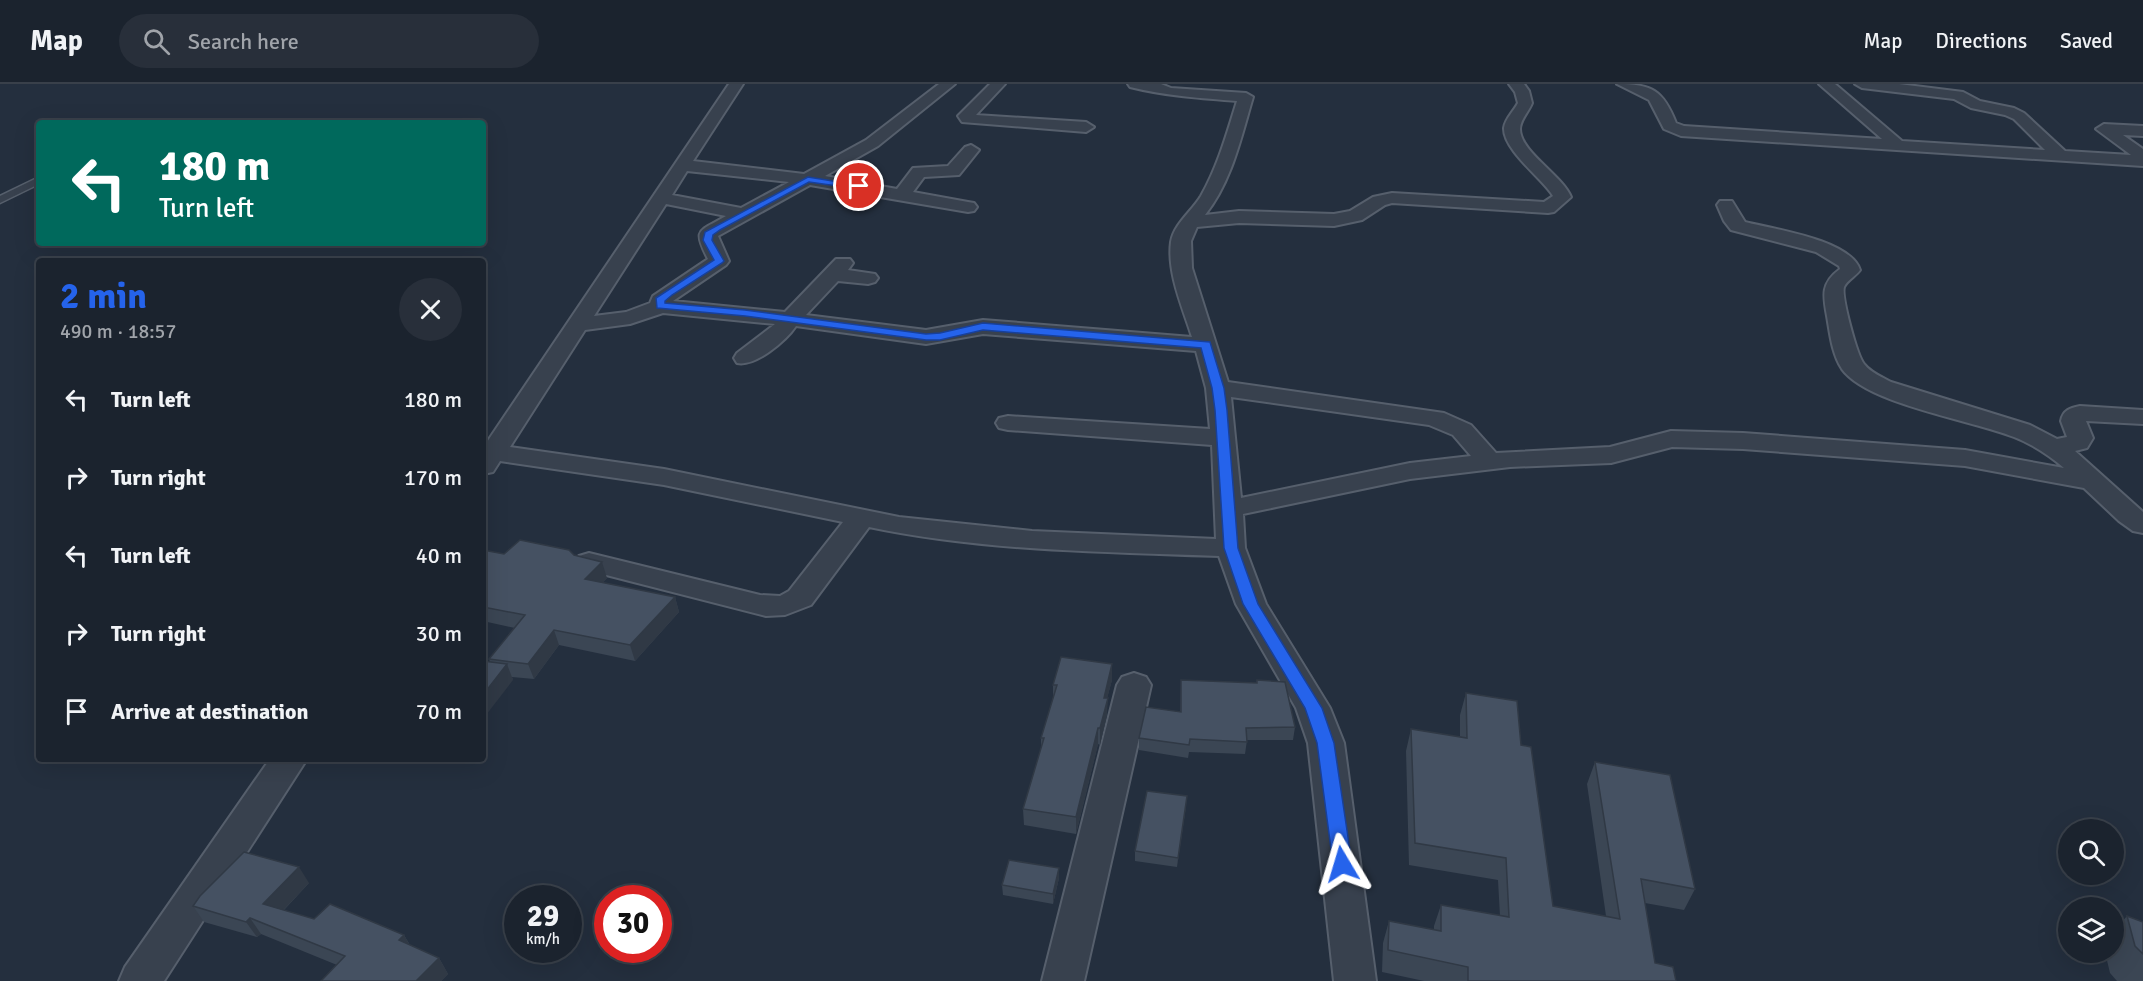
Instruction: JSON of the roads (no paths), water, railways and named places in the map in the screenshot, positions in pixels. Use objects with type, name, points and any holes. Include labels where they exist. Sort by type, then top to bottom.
[{"type":"street","points":[[736,84],[488,460],[664,477],[909,527],[1032,540],[1231,548]]},
{"type":"street","points":[[661,306],[660,300],[669,292],[719,261],[708,240],[708,234],[872,143],[948,84]]},
{"type":"street","points":[[998,84],[966,116],[968,119],[1086,127]]},
{"type":"street","points":[[1135,84],[1153,86],[1169,92],[1246,97],[1222,171],[1208,200],[1190,222],[1181,241],[1182,268],[1218,388],[1224,438],[1231,548],[1251,604],[1313,708],[1326,743],[1355,981]]},
{"type":"street","points":[[1190,222],[1239,217],[1334,220],[1356,216],[1379,201],[1392,198],[1548,208],[1562,197],[1521,149],[1514,136],[1512,128],[1525,103],[1522,91],[1516,84]]},
{"type":"street","points":[[1624,84],[1654,95],[1659,100],[1669,126],[1673,129],[2143,161]]},
{"type":"street","points":[[1826,84],[1898,144]]},
{"type":"street","points":[[1862,84],[1958,95],[1976,105],[2019,116],[2060,155]]},
{"type":"street","points":[[1990,92],[2010,98],[2021,110],[2001,110]]},
{"type":"street","points":[[2141,123],[2104,129],[2143,156]]},
{"type":"street","points":[[902,194],[919,172],[953,171],[970,150]]},
{"type":"street","points":[[683,165],[808,180],[902,194],[968,207]]},
{"type":"street","points":[[660,198],[743,214]]},
{"type":"street","points":[[1726,205],[1733,221],[1738,226],[1823,248],[1848,263],[1850,270],[1835,281],[1832,287],[1833,296],[1853,367],[1866,378],[1894,390],[2037,437],[2066,454],[2122,511],[2143,525]]},
{"type":"street","points":[[746,357],[783,329],[838,268],[868,278]]},
{"type":"street","points":[[577,324],[630,318],[661,306],[790,319],[926,337],[983,327],[1206,345]]},
{"type":"street","points":[[1218,388],[1435,418],[1462,430],[1489,461]]},
{"type":"street","points":[[2053,447],[2078,443],[2080,438],[2073,421],[2074,416],[2080,413],[2143,417]]},
{"type":"street","points":[[1008,423],[1224,438]]},
{"type":"street","points":[[1227,509],[1410,471],[1489,461],[1611,455],[1671,439],[1707,439],[1965,458],[2094,482]]},
{"type":"street","points":[[589,562],[777,608],[789,605],[800,598],[861,518]]},
{"type":"street","points":[[1063,981],[1134,685]]},
{"type":"street","points":[[140,981],[287,762]]},
{"type":"lane","points":[[0,200],[36,182]]}]
